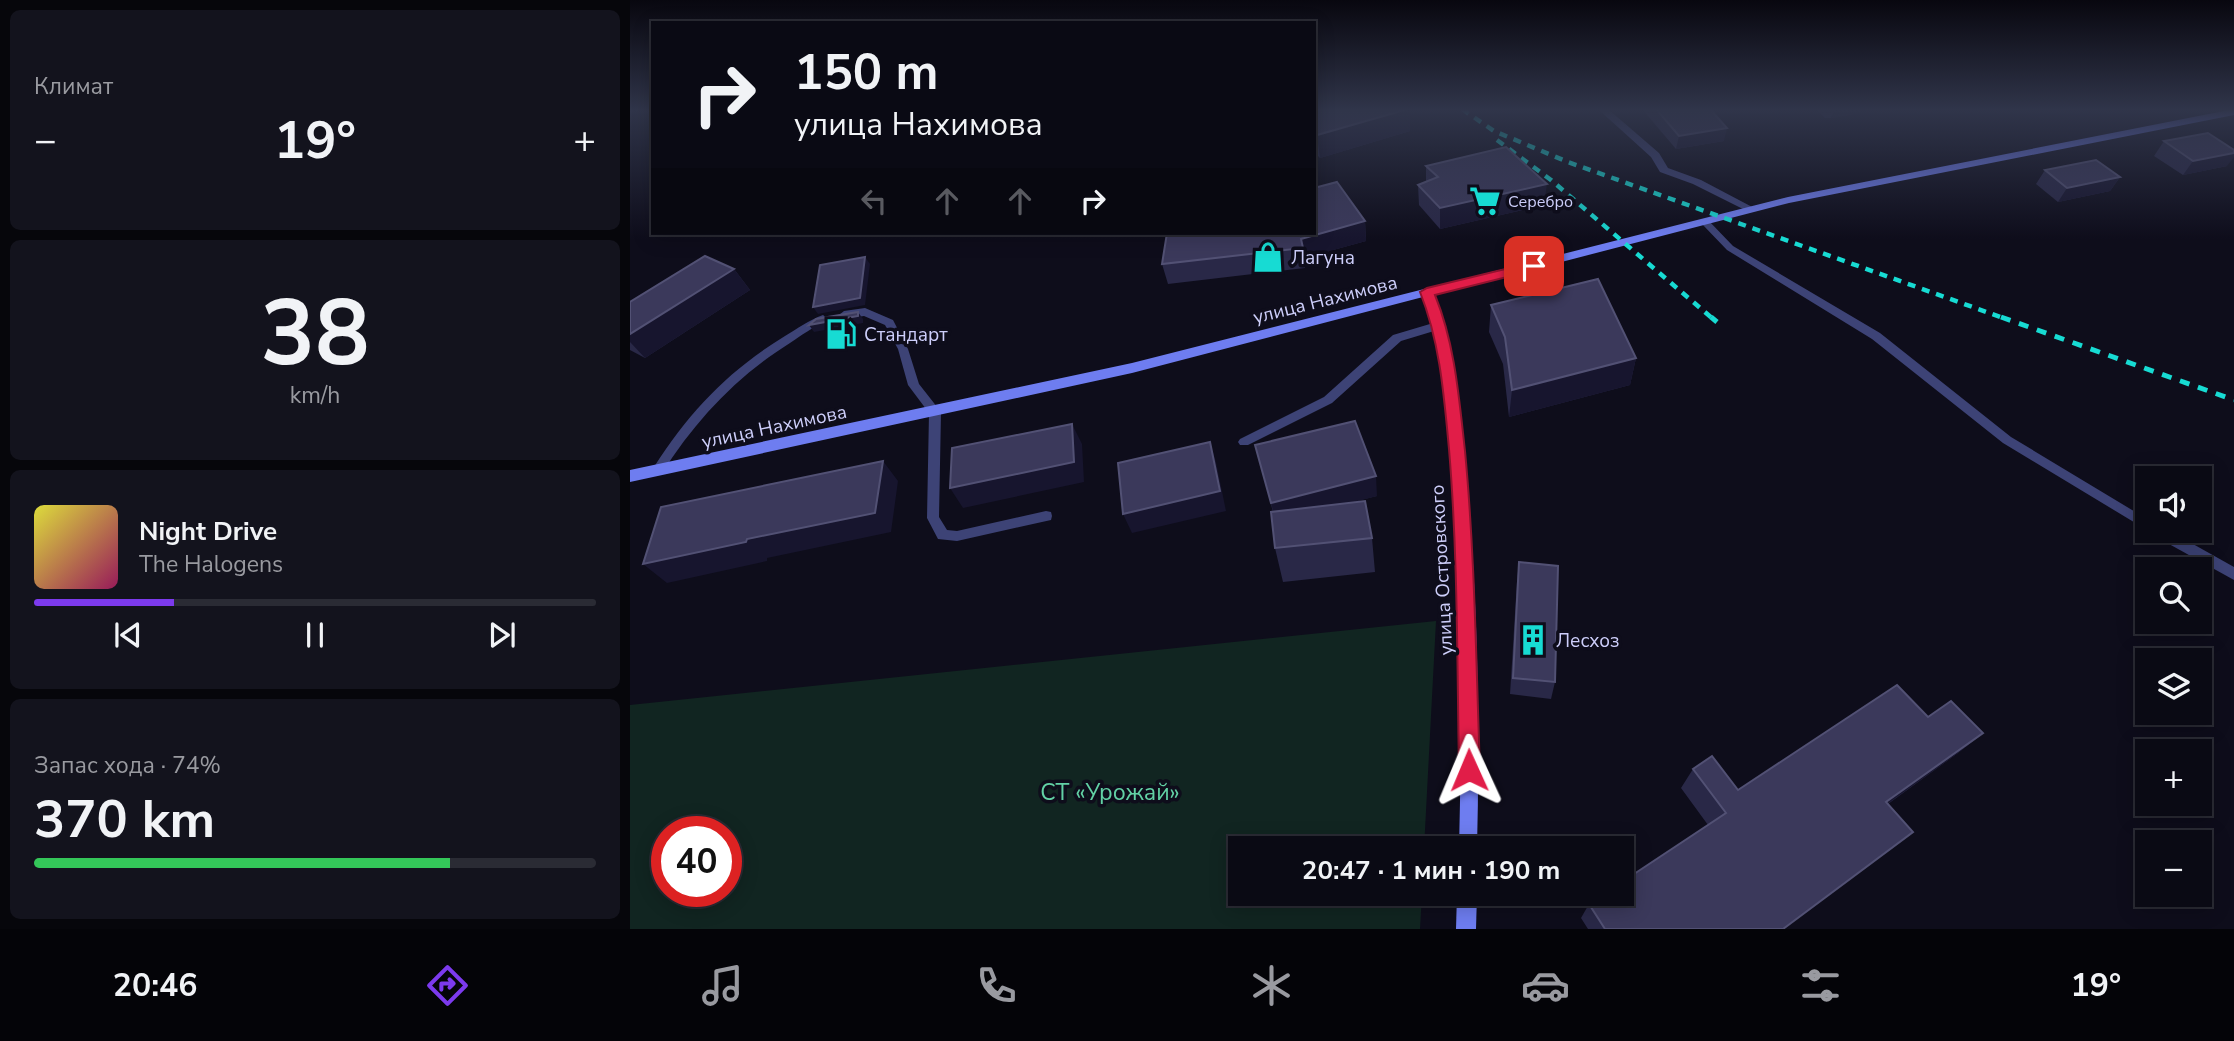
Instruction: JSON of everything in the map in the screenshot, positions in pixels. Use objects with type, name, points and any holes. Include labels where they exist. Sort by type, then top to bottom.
[{"type":"main road","name":"улица Нахимова","points":[[630,476],[1132,368],[1751,209],[2020,152]]},
{"type":"main road","name":"улица Островского","points":[[1427,292],[1440,325],[1452,396],[1463,521],[1468,650],[1468,836]]},
{"type":"main road","points":[[1466,929],[1467,906]]},
{"type":"street","points":[[1652,152],[1664,170],[1696,182],[1751,209]]},
{"type":"lane","points":[[1705,222],[1730,248],[1876,336],[2007,440],[2135,518]]},
{"type":"lane","points":[[658,470],[679,438],[725,385],[817,321],[864,312],[889,323],[902,349],[914,385],[935,412],[933,518],[943,535],[957,536],[1046,516]]},
{"type":"lane","points":[[1244,442],[1328,400],[1397,338],[1440,325]]},
{"type":"lane","points":[[2179,543],[2234,574]]},
{"type":"green space","name":"СТ «Урожай»","points":[[1436,621],[1425,836],[1228,836],[1228,906],[1421,906],[1420,929],[630,929],[630,705]]},
{"type":"building","points":[[1483,152],[1512,152],[1547,184],[1440,208],[1418,185],[1438,177],[1426,166]]},
{"type":"building","points":[[2180,152],[2234,152],[2234,153],[2193,161]]},
{"type":"building","points":[[2096,160],[2120,177],[2067,188],[2045,170]]},
{"type":"building","points":[[1337,182],[1365,221],[1316,235],[1316,187]]},
{"type":"building","points":[[1167,235],[1315,235],[1301,239],[1303,248],[1162,264]]},
{"type":"building","points":[[705,256],[734,269],[630,334],[630,302]]},
{"type":"building","points":[[865,257],[860,298],[813,307],[820,265]]},
{"type":"building","points":[[1598,279],[1636,358],[1512,390],[1505,337],[1491,305]]},
{"type":"building","points":[[858,312],[858,316],[809,325],[816,319]]},
{"type":"building","points":[[1355,421],[1376,476],[1271,503],[1255,445]]},
{"type":"building","points":[[1072,424],[1074,462],[950,488],[952,448]]},
{"type":"building","points":[[1210,442],[1220,491],[1123,514],[1118,463]]},
{"type":"building","points":[[883,461],[875,513],[643,564],[661,507]]},
{"type":"building","points":[[1365,501],[1372,538],[1275,548],[1271,512]]},
{"type":"building","name":"Лесхоз","points":[[1519,562],[1558,566],[1555,682],[1513,678]]},
{"type":"building","points":[[1897,685],[1928,717],[1951,701],[1983,733],[1886,802],[1913,832],[1783,929],[1605,929],[1590,906],[1634,906],[1634,874],[1726,813],[1693,769],[1712,756],[1738,790]]},
{"type":"railway","points":[[1514,152],[1551,180],[1713,319]]},
{"type":"railway","points":[[1545,152],[2006,319]]},
{"type":"railway","points":[[1711,317],[1717,322]]},
{"type":"railway","points":[[2001,317],[2234,400]]},
{"type":"place","name":"Серебро","points":[[1485,201]]},
{"type":"place","name":"Лагуна","points":[[1268,257]]},
{"type":"place","name":"Стандарт","points":[[841,334]]},
{"type":"place","name":"Лесхоз","points":[[1533,640]]},
{"type":"route","points":[[1469,770],[1463,521],[1452,396],[1440,325],[1427,292],[1534,266]]}]
